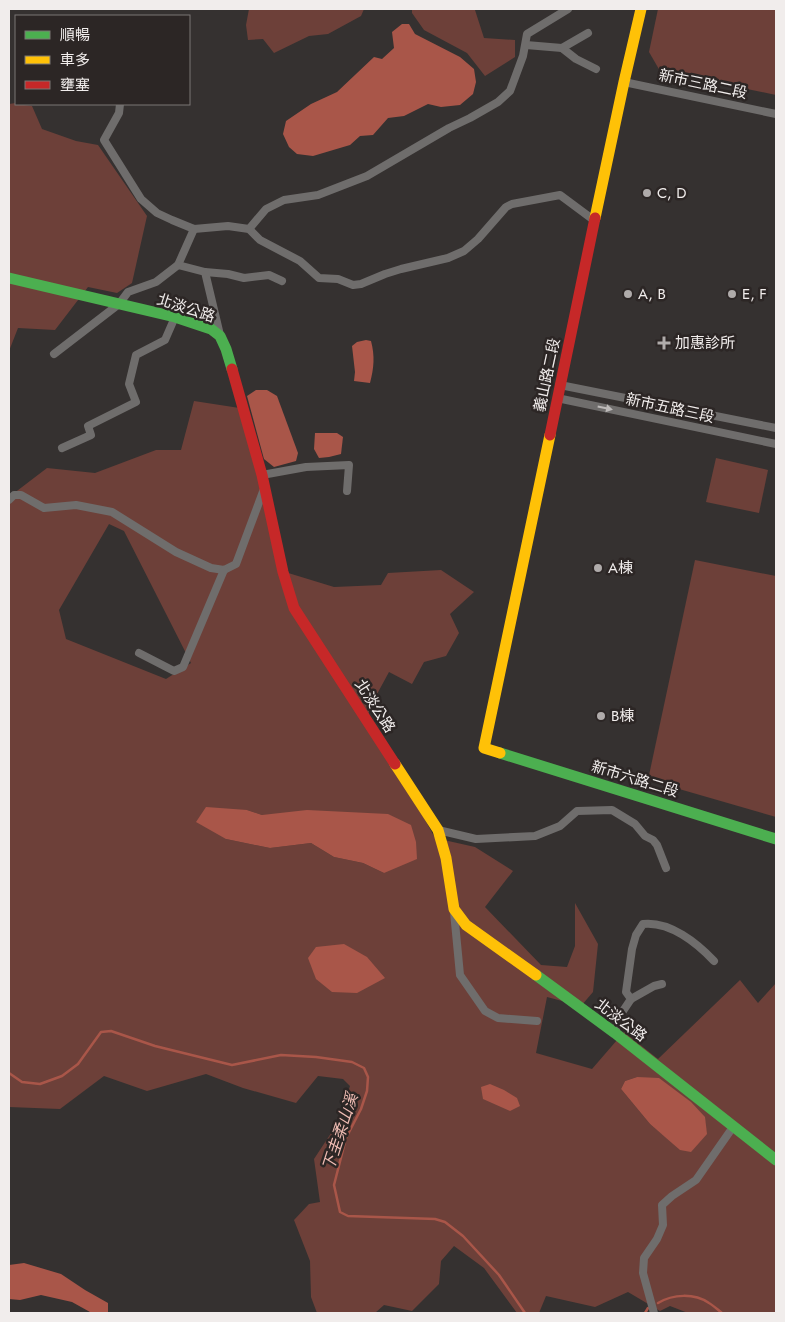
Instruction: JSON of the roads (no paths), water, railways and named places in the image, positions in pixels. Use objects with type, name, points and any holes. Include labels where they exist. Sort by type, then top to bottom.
[{"type":"main road","name":"義山路二段","points":[[484,748],[641,9]]},
{"type":"main road","name":"北淡公路","points":[[9,278],[175,317],[211,329],[220,336],[226,349],[262,475],[282,572],[294,608],[438,830],[446,858],[454,908],[466,925],[615,1033],[776,1160]]},
{"type":"main road","name":"新市六路二段","points":[[484,748],[776,839]]},
{"type":"street","points":[[249,229],[266,209],[284,200],[318,194],[367,176],[498,102],[510,91],[523,56],[527,34],[568,9]]},
{"type":"street","points":[[562,48],[588,33]]},
{"type":"street","points":[[526,45],[562,48],[576,59],[596,69]]},
{"type":"street","name":"新市三路二段","points":[[624,82],[776,114]]},
{"type":"street","points":[[120,105],[119,113],[104,140],[141,199],[157,213],[194,229],[228,226],[249,229],[260,240],[300,261],[319,278],[338,279],[353,285],[361,284],[401,269],[448,258],[464,251],[478,239],[506,207],[512,204],[560,195],[595,220]]},
{"type":"street","points":[[54,354],[119,304],[128,292],[156,282],[178,265],[194,229]]},
{"type":"street","points":[[178,265],[205,272],[228,274],[244,278],[269,275],[282,281]]},
{"type":"street","points":[[205,272],[220,336]]},
{"type":"street","points":[[62,448],[91,435],[88,426],[136,402],[129,384],[136,355],[165,340],[175,317]]},
{"type":"street","name":"新市五路三段","points":[[560,385],[776,428]]},
{"type":"street","name":"新市五路三段","points":[[557,398],[776,444]]},
{"type":"street","points":[[262,475],[306,467],[349,465],[347,491]]},
{"type":"street","points":[[9,500],[14,495],[21,495],[44,508],[76,505],[112,512],[176,552],[211,568],[224,570],[236,564],[264,488]]},
{"type":"street","points":[[139,653],[174,671],[183,667],[224,570]]},
{"type":"street","points":[[438,830],[476,839],[535,836],[560,826],[577,812],[612,810],[635,824],[645,836],[654,840],[658,845],[666,868]]},
{"type":"street","points":[[454,908],[460,975],[485,1011],[498,1018],[537,1021]]},
{"type":"street","points":[[631,999],[626,992],[632,949],[636,935],[643,924],[651,923],[674,930],[702,948],[714,961]]},
{"type":"street","points":[[615,1033],[619,1017],[631,999],[654,986],[662,984]]},
{"type":"street","points":[[654,1313],[643,1273],[644,1258],[657,1239],[663,1225],[662,1205],[696,1180],[733,1127]]},
{"type":"waterway","name":"下圭柔山溪","points":[[9,1073],[22,1082],[40,1084],[62,1076],[78,1064],[101,1032],[111,1031],[155,1046],[232,1065],[281,1055],[352,1062],[364,1068],[368,1077],[367,1091],[361,1109],[346,1138],[334,1185],[340,1212],[348,1216],[435,1219],[445,1222],[463,1236],[499,1275],[525,1313]]},
{"type":"waterway","name":"下圭柔山溪","points":[[658,1303],[677,1296],[690,1296],[711,1304],[722,1313]]},
{"type":"waterway","name":"下圭柔山溪","points":[[645,1313],[648,1308]]},
{"type":"place","name":"C, D","points":[[647,193]]},
{"type":"place","name":"A, B","points":[[628,294]]},
{"type":"place","name":"E, F","points":[[732,294]]},
{"type":"place","name":"加惠診所","points":[[664,343]]},
{"type":"place","name":"A棟","points":[[598,568]]},
{"type":"place","name":"B棟","points":[[601,716]]}]
